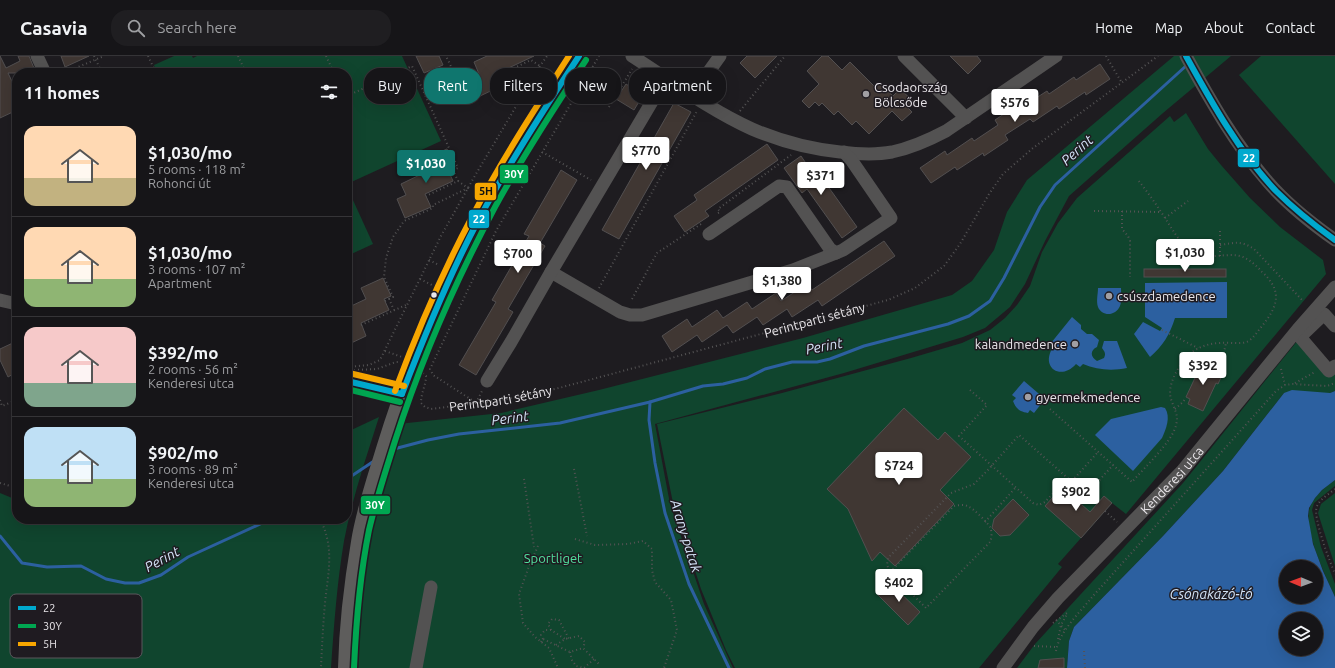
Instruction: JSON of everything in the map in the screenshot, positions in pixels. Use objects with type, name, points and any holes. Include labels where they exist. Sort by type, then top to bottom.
[{"type":"main road","points":[[346,668],[352,594],[358,549],[370,493],[394,416],[414,362],[448,282],[477,223],[542,112],[579,56]]},
{"type":"street","points":[[37,56],[43,68]]},
{"type":"street","points":[[713,68],[720,56]]},
{"type":"street","points":[[904,56],[966,118]]},
{"type":"street","points":[[708,104],[734,119],[770,136],[803,146],[844,152],[891,152],[926,141],[946,131],[1056,56]]},
{"type":"street","points":[[1186,56],[1204,89],[1241,147],[1268,183],[1305,218],[1335,240]]},
{"type":"street","points":[[635,58],[650,68]]},
{"type":"street","points":[[487,381],[651,104]]},
{"type":"street","points":[[551,272],[620,312],[630,315],[642,315],[794,270],[836,253],[843,250],[891,218],[852,161],[844,152]]},
{"type":"street","points":[[706,228],[779,186],[787,187],[830,249],[836,253]]},
{"type":"street","name":"Kenderesi utca","points":[[1002,668],[1038,621],[1058,598],[1182,471],[1298,329],[1335,287]]},
{"type":"street","points":[[0,300],[12,303]]},
{"type":"street","points":[[1335,326],[1324,314],[1300,337],[1329,371],[1335,366]]},
{"type":"street","points":[[352,382],[402,394]]},
{"type":"street","points":[[416,668],[430,588]]},
{"type":"path","points":[[94,56],[100,68]]},
{"type":"path","points":[[76,68],[104,56]]},
{"type":"path","points":[[148,56],[154,68]]},
{"type":"path","points":[[238,56],[244,68]]},
{"type":"path","points":[[326,56],[332,68]]},
{"type":"path","points":[[446,56],[452,68]]},
{"type":"path","points":[[529,56],[531,60],[540,66]]},
{"type":"path","points":[[352,367],[369,365],[380,360],[429,260],[468,188],[547,56]]},
{"type":"path","points":[[476,403],[433,375],[430,369],[496,231],[599,56]]},
{"type":"path","points":[[734,119],[784,56]]},
{"type":"path","points":[[1106,56],[1122,83]]},
{"type":"path","name":"Perintparti sétány","points":[[420,370],[426,376],[421,403],[425,407],[431,409],[507,399],[559,388],[888,300],[914,288],[944,266],[960,244],[989,194],[1004,174],[1033,148],[1122,83],[1154,57],[1158,56]]},
{"type":"path","points":[[608,107],[635,58]]},
{"type":"path","points":[[514,68],[531,60]]},
{"type":"path","points":[[352,94],[412,66],[424,92]]},
{"type":"path","points":[[430,104],[458,168],[449,172]]},
{"type":"path","points":[[594,297],[694,104]]},
{"type":"path","points":[[714,216],[720,212],[718,209],[803,146]]},
{"type":"path","points":[[542,152],[602,186]]},
{"type":"path","points":[[453,170],[458,181],[468,188]]},
{"type":"path","points":[[1050,409],[1132,482],[1171,438],[1176,427],[1177,414],[1171,398],[1170,390],[1180,365],[1187,356],[1198,348],[1212,343],[1245,343],[1250,340],[1270,316],[1275,307],[1276,296],[1274,287],[1268,277],[1251,262],[1242,257],[1232,255],[1203,256],[1196,254],[1176,237],[1161,212],[1138,180]]},
{"type":"path","points":[[426,196],[458,181]]},
{"type":"path","points":[[385,301],[393,297],[384,276],[386,258],[393,237],[404,221],[433,208],[432,205],[468,188]]},
{"type":"path","points":[[1165,218],[1188,201]]},
{"type":"path","points":[[1094,211],[1161,212]]},
{"type":"path","points":[[1122,211],[1122,229],[1130,241],[1130,277]]},
{"type":"path","points":[[632,299],[657,254],[706,228]]},
{"type":"path","points":[[1220,231],[1220,256]]},
{"type":"path","points":[[1220,245],[1240,242],[1248,244],[1303,301]]},
{"type":"path","points":[[429,260],[439,265]]},
{"type":"path","points":[[420,279],[432,285]]},
{"type":"path","points":[[389,299],[394,310]]},
{"type":"path","points":[[362,325],[407,305]]},
{"type":"path","points":[[1162,330],[1198,348]]},
{"type":"path","points":[[1222,361],[1226,342]]},
{"type":"path","points":[[385,351],[402,357]]},
{"type":"path","points":[[352,368],[371,370],[400,362]]},
{"type":"path","points":[[1294,384],[1318,370]]},
{"type":"path","points":[[1056,651],[1056,647],[1063,635],[1093,596],[1276,391],[1285,385],[1294,384],[1327,386],[1335,383]]},
{"type":"path","points":[[970,390],[987,405],[959,436],[1033,503],[1040,505],[1046,502],[1068,478]]},
{"type":"path","points":[[1175,409],[1184,402],[1185,399]]},
{"type":"path","points":[[0,400],[2,406],[12,402]]},
{"type":"path","points":[[890,572],[954,506],[969,506],[990,527],[990,542],[926,608],[890,572],[887,565],[888,558],[951,493],[974,484],[1019,434],[1097,504]]},
{"type":"path","points":[[1072,481],[1098,452]]},
{"type":"path","points":[[1086,495],[1113,465]]},
{"type":"path","points":[[574,469],[587,536]]},
{"type":"path","points":[[524,479],[534,547]]},
{"type":"path","points":[[0,483],[12,487]]},
{"type":"path","points":[[985,522],[1016,487]]},
{"type":"path","points":[[1335,489],[1316,507],[1316,514],[1327,555],[1335,574]]},
{"type":"path","points":[[1104,511],[1125,530]]},
{"type":"path","points":[[321,668],[330,553],[330,546],[322,524]]},
{"type":"path","points":[[575,539],[595,545],[628,544],[643,541],[652,549],[652,570],[655,582],[671,600],[677,630],[664,668]]},
{"type":"path","points":[[538,546],[519,594],[523,623],[541,642],[549,648],[558,668]]},
{"type":"path","points":[[1063,635],[1058,639],[1061,625],[1067,613]]},
{"type":"path","points":[[1053,617],[1066,631]]},
{"type":"path","points":[[569,639],[559,620],[552,619],[548,624],[551,630],[565,639],[569,639],[579,636],[585,642],[583,648]]},
{"type":"path","points":[[541,642],[543,639],[541,635],[545,630],[551,630]]},
{"type":"path","points":[[543,639],[570,652],[583,648]]},
{"type":"path","points":[[556,645],[565,639]]},
{"type":"path","points":[[1035,646],[1056,647]]},
{"type":"path","points":[[583,648],[599,664]]},
{"type":"path","points":[[1084,651],[1085,668]]},
{"type":"path","points":[[570,652],[572,660],[576,666],[584,668],[594,659]]},
{"type":"green space","points":[[174,56],[192,56],[193,58],[197,56],[402,56],[408,68],[364,68],[364,104],[416,104],[416,87],[441,141],[352,182],[352,68],[155,68],[154,65]]},
{"type":"green space","name":"Sportliget","points":[[1174,56],[1231,56],[1163,113],[1069,196],[1045,241],[1025,284],[1010,307],[985,328],[963,337],[844,373],[655,424],[670,504],[704,604],[733,668],[354,668],[363,585],[377,499],[398,424],[501,413],[599,390],[803,338],[952,295],[972,281],[994,250],[1007,212],[1027,180]]},
{"type":"green space","points":[[1261,56],[1335,56],[1335,184],[1239,75]]},
{"type":"green space","points":[[1186,113],[1208,149],[1221,165],[1250,198],[1280,227],[1323,260],[1326,274],[1126,514],[1112,503],[1058,564],[1062,567],[979,668],[735,668],[701,589],[673,503],[657,424],[782,393],[911,358],[962,343],[990,330],[1005,318],[1017,305],[1030,286],[1042,252],[1058,223],[1077,198],[1170,116],[1174,122]]},
{"type":"green space","points":[[352,198],[373,244],[352,254]]},
{"type":"green space","points":[[1298,340],[1335,370],[1335,391],[1330,393],[1284,393],[1223,471],[1163,536],[1074,627],[1069,641],[1067,668],[1017,668],[1035,644],[1183,483]]},
{"type":"green space","points":[[379,417],[352,506],[352,430]]},
{"type":"green space","points":[[1335,480],[1335,486],[1314,503],[1312,510],[1321,547],[1335,584],[1335,597],[1323,570],[1323,560],[1319,560],[1316,552],[1309,527],[1308,516],[1310,507],[1317,495]]},
{"type":"green space","points":[[0,493],[12,498],[12,524],[347,524],[338,588],[331,668],[0,668]]},
{"type":"green space","points":[[1335,493],[1335,566],[1318,513],[1321,504]]},
{"type":"water","points":[[1227,282],[1227,318],[1175,318],[1166,339],[1159,349],[1150,357],[1134,334],[1143,322],[1160,331],[1162,328],[1145,317],[1145,283]]},
{"type":"water","name":"csúszdamedence","points":[[1098,288],[1121,288],[1121,304],[1115,312],[1106,314],[1100,310],[1097,302]]},
{"type":"water","name":"kalandmedence","points":[[1072,317],[1081,325],[1081,329],[1087,334],[1092,334],[1099,340],[1097,347],[1092,352],[1093,358],[1097,361],[1104,358],[1105,353],[1102,348],[1104,341],[1117,341],[1127,368],[1105,369],[1094,368],[1083,364],[1080,367],[1076,364],[1064,372],[1053,369],[1049,360],[1050,353],[1054,346],[1051,343]]},
{"type":"water","name":"gyermekmedence","points":[[1024,381],[1045,399],[1034,413],[1030,410],[1028,413],[1021,411],[1015,406],[1013,401],[1016,398],[1012,395]]},
{"type":"water","name":"Csónakázó-tó","points":[[1292,390],[1330,393],[1335,391],[1335,480],[1322,490],[1315,498],[1309,508],[1308,516],[1313,544],[1319,560],[1279,560],[1279,604],[1323,604],[1323,571],[1335,597],[1335,668],[1067,668],[1069,641],[1074,627],[1163,536],[1223,471],[1284,393]]},
{"type":"water","points":[[1161,407],[1165,408],[1168,415],[1162,438],[1133,471],[1095,435],[1111,419]]},
{"type":"building","points":[[0,56],[6,68],[20,61],[18,56],[29,56],[34,68],[12,68],[12,73],[8,73],[12,81],[12,112],[0,118]]},
{"type":"building","points":[[61,56],[89,56],[65,67]]},
{"type":"building","points":[[416,56],[439,56],[443,65],[436,68],[424,68],[424,73]]},
{"type":"building","points":[[487,56],[534,56],[509,68],[490,68],[490,91],[482,95],[482,68],[476,68],[474,62]]},
{"type":"building","points":[[747,56],[777,56],[755,78],[740,63]]},
{"type":"building","name":"Csodaország Bölcsőde","points":[[822,56],[828,56],[842,70],[850,62],[874,86],[878,82],[893,96],[900,89],[914,102],[908,108],[912,112],[902,121],[892,111],[869,134],[856,121],[852,125],[838,111],[834,115],[822,103],[819,106],[815,102],[809,108],[802,101],[819,84],[807,71]]},
{"type":"building","points":[[950,56],[977,56],[981,61],[968,74]]},
{"type":"building","points":[[1100,64],[1110,79],[1086,95],[1085,92],[1059,109],[1057,106],[1033,122],[1030,119],[1005,135],[1008,140],[984,156],[983,153],[957,170],[955,167],[931,183],[920,168],[945,151],[947,155],[972,138],[974,141],[998,125],[995,120],[1020,103],[1022,107],[1047,91],[1049,94],[1074,77],[1076,80]]},
{"type":"building","points":[[626,84],[629,86],[629,104],[638,104],[634,110],[621,102],[621,92]]},
{"type":"building","points":[[673,104],[691,112],[619,239],[602,230]]},
{"type":"building","points":[[767,144],[778,160],[705,211],[709,216],[685,232],[674,216],[697,200],[694,195]]},
{"type":"building","points":[[447,149],[455,167],[448,170],[453,181],[425,194],[431,207],[405,218],[397,199],[406,195],[401,184],[430,170],[425,158]]},
{"type":"building","points":[[801,156],[818,181],[822,178],[857,227],[842,238],[807,189],[802,193],[784,168]]},
{"type":"building","points":[[561,170],[577,180],[540,243],[545,246],[508,309],[513,312],[476,375],[459,365],[496,302],[492,300],[529,236],[524,234]]},
{"type":"building","points":[[884,241],[895,256],[822,306],[818,300],[792,317],[787,309],[763,325],[757,317],[733,333],[727,325],[702,342],[697,335],[672,352],[662,336],[687,319],[692,327],[717,310],[723,318],[747,302],[752,309],[776,293],[781,301],[807,284],[812,290]]},
{"type":"building","points":[[1144,269],[1226,269],[1226,277],[1144,277]]},
{"type":"building","points":[[383,278],[391,296],[384,299],[389,310],[361,323],[366,336],[352,343],[352,306],[366,299],[361,288]]},
{"type":"building","points":[[12,343],[12,375],[8,377],[0,360],[0,349]]},
{"type":"building","points":[[1202,363],[1223,373],[1218,384],[1216,383],[1203,411],[1188,404],[1190,399],[1186,397]]},
{"type":"building","points":[[904,408],[938,440],[945,432],[971,457],[940,490],[954,504],[895,566],[880,552],[872,561],[848,509],[827,489]]},
{"type":"building","points":[[1062,487],[1090,512],[1104,496],[1112,503],[1081,538],[1045,506]]},
{"type":"building","points":[[1013,499],[1029,515],[1010,535],[1000,536],[992,528],[994,519]]},
{"type":"building","points":[[889,582],[920,612],[908,625],[877,594]]},
{"type":"building","points":[[1064,658],[1064,668],[1038,668],[1040,660]]},
{"type":"waterway","name":"Perint","points":[[390,450],[459,434],[560,423],[650,402],[703,386],[723,384],[747,378],[765,369],[792,362],[817,362],[830,359],[864,346],[948,324],[969,316],[990,301],[1004,278],[1040,207],[1055,185],[1187,65]]},
{"type":"waterway","name":"Arany-patak","points":[[650,402],[649,420],[655,463],[665,513],[689,584],[729,668]]},
{"type":"waterway","name":"Perint","points":[[352,476],[374,461]]},
{"type":"waterway","name":"Perint","points":[[0,536],[22,563],[47,567],[81,566],[106,579],[125,583],[139,583],[161,575],[188,557],[260,524]]},
{"type":"transit line","name":"5H","points":[[395,391],[430,303],[461,238],[506,155],[569,56]]},
{"type":"transit line","name":"22","points":[[402,394],[438,305],[479,219],[490,198],[540,116],[579,56]]},
{"type":"transit line","name":"22","points":[[1186,56],[1238,144],[1250,160],[1276,191],[1312,223],[1335,240]]},
{"type":"transit line","name":"30Y","points":[[354,668],[359,599],[369,530],[395,441],[416,381],[440,322],[480,235],[539,132],[586,60]]},
{"type":"transit line","name":"5H","points":[[352,374],[404,386]]},
{"type":"transit line","name":"22","points":[[352,382],[402,394]]},
{"type":"transit line","name":"30Y","points":[[352,390],[400,402]]},
{"type":"place","name":"Csodaország Bölcsőde","points":[[866,94]]},
{"type":"place","name":"csúszdamedence","points":[[1109,296]]},
{"type":"place","name":"kalandmedence","points":[[1075,344]]},
{"type":"place","name":"gyermekmedence","points":[[1028,397]]}]
